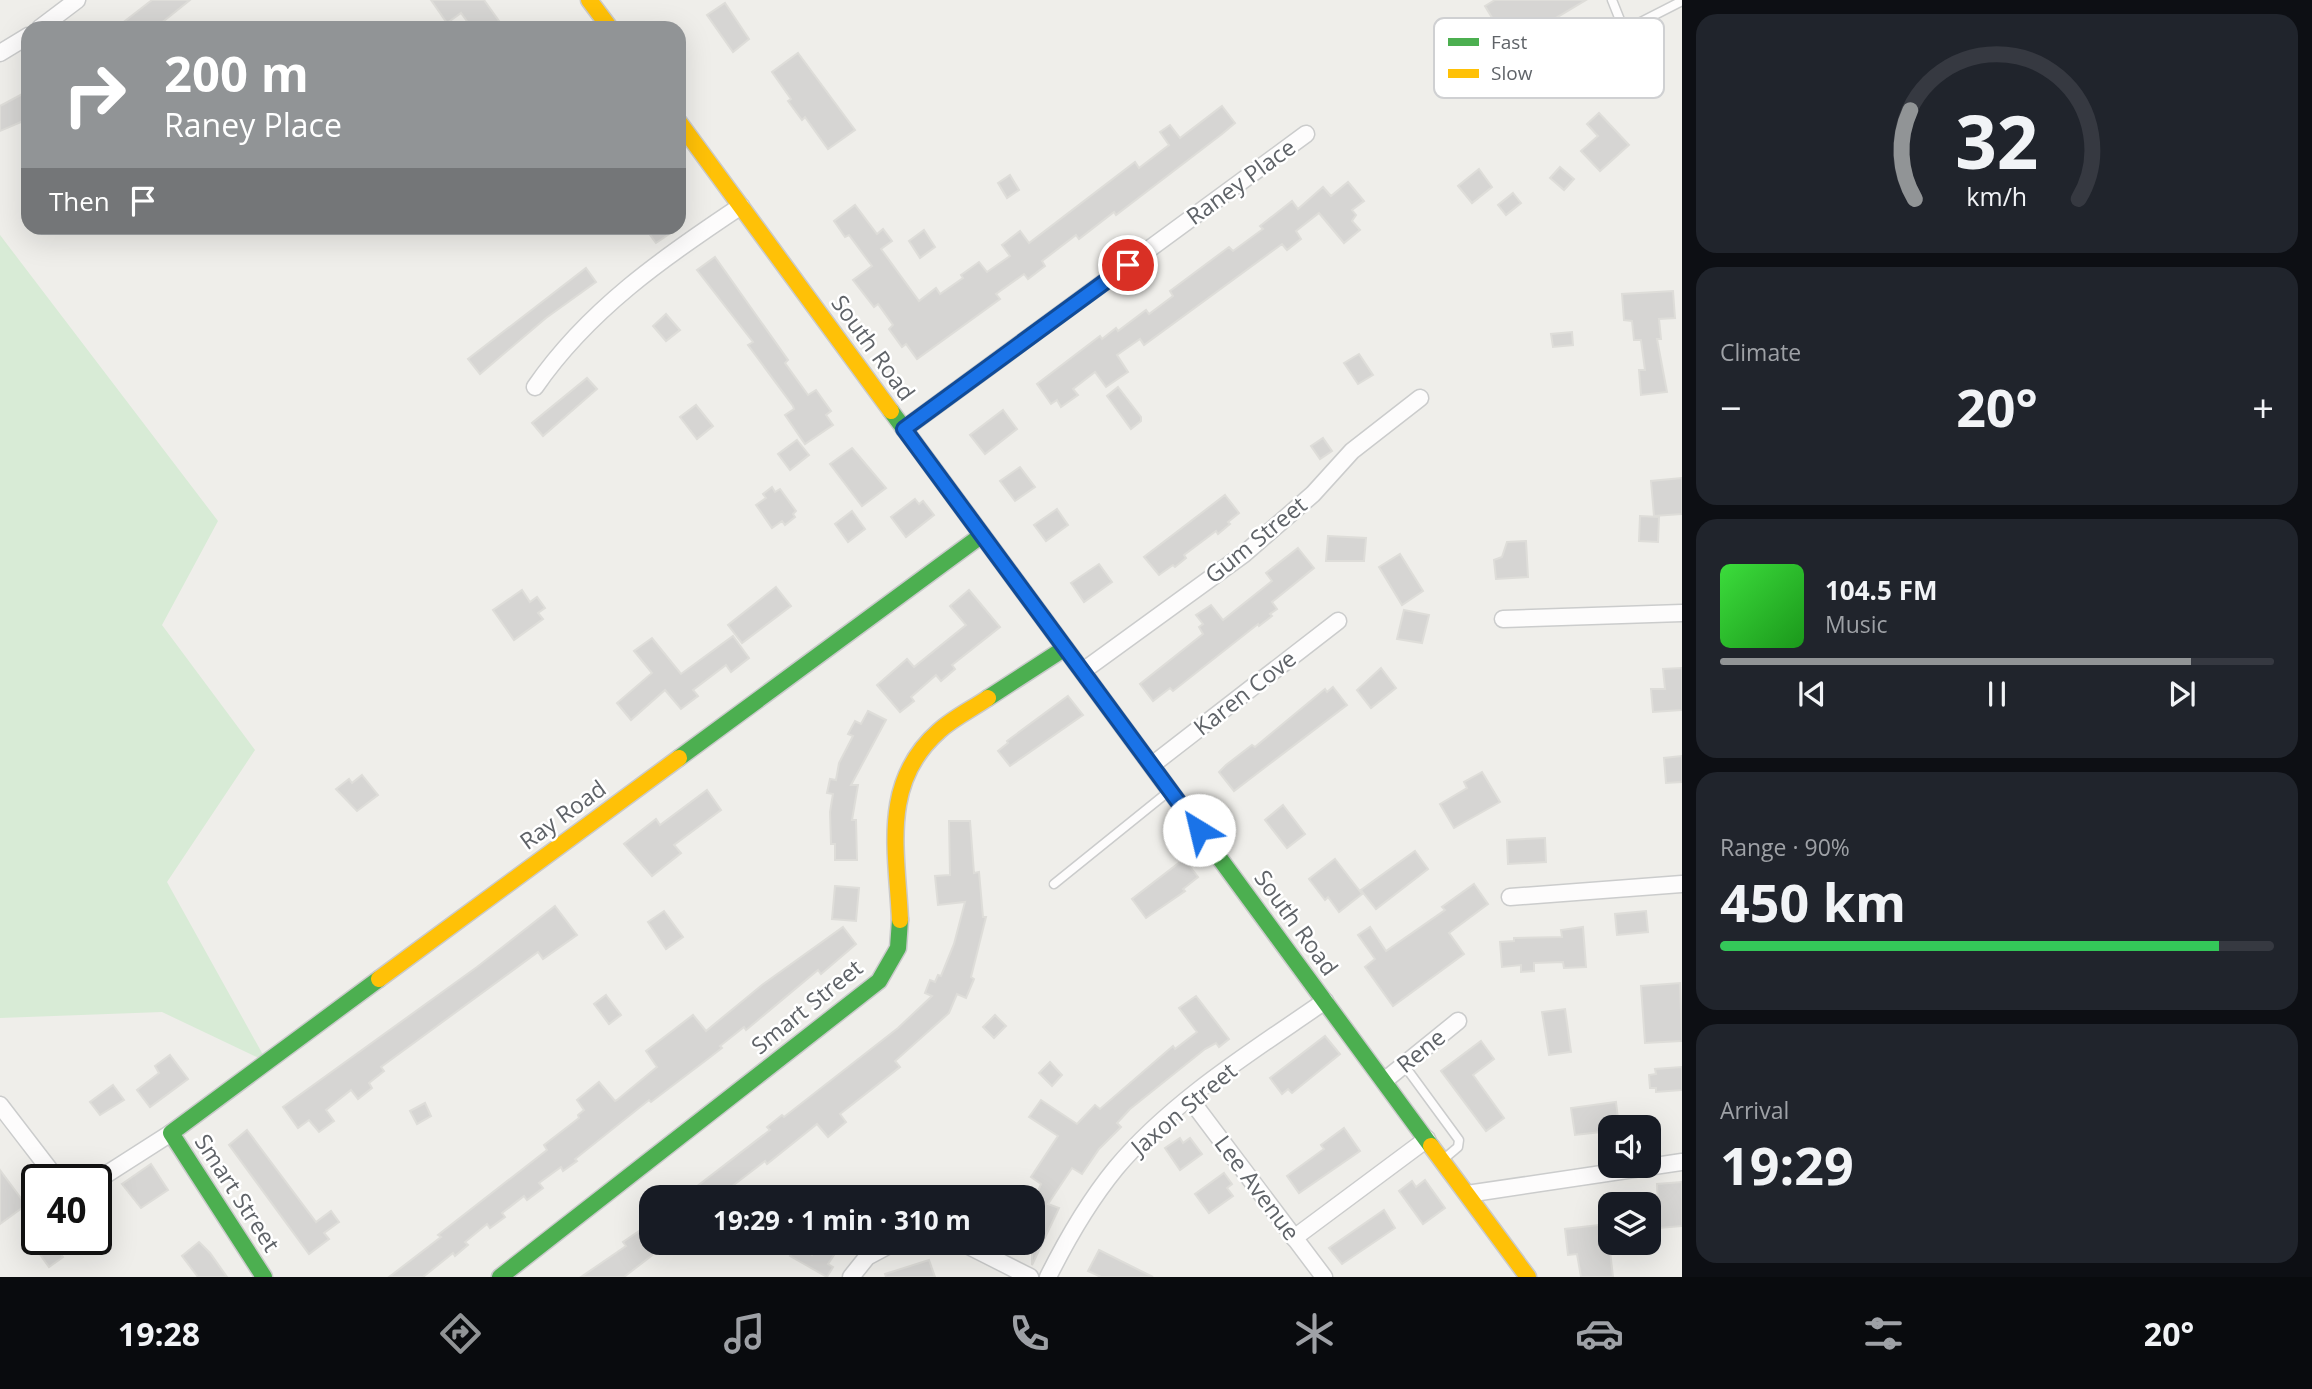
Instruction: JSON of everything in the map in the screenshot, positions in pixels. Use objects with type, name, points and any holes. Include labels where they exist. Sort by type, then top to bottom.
[{"type":"street","points":[[49,21],[77,0]]},
{"type":"street","points":[[589,0],[605,21]]},
{"type":"street","points":[[0,54],[21,40]]},
{"type":"street","name":"South Road","points":[[686,131],[1528,1277]]},
{"type":"street","name":"Raney Place","points":[[904,429],[1306,134]]},
{"type":"street","points":[[535,387],[572,340],[603,308],[644,273],[741,206]]},
{"type":"street","name":"Gum Street","points":[[1083,671],[1244,554],[1313,494],[1352,451],[1420,398]]},
{"type":"street","name":"Ray Road","points":[[171,1133],[982,534]]},
{"type":"street","points":[[1503,619],[1682,613]]},
{"type":"street","name":"Karen Cove","points":[[1152,765],[1338,621]]},
{"type":"street","name":"Smart Street","points":[[500,1277],[879,981],[894,956],[901,928],[895,819],[903,780],[910,765],[923,745],[941,729],[1065,648]]},
{"type":"street","points":[[1510,897],[1682,884]]},
{"type":"street","name":"Jaxon Street","points":[[1048,1277],[1084,1212],[1115,1169],[1142,1140],[1190,1099],[1325,1001]]},
{"type":"street","name":"Rene","points":[[1384,1081],[1458,1021]]},
{"type":"street","name":"Lee Avenue","points":[[1190,1099],[1324,1277]]},
{"type":"street","points":[[0,1105],[45,1164]]},
{"type":"street","points":[[112,1171],[171,1133]]},
{"type":"street","name":"Smart Street","points":[[171,1133],[264,1277]]},
{"type":"street","points":[[1294,1238],[1427,1139]]},
{"type":"street","points":[[1467,1194],[1682,1162]]},
{"type":"street","points":[[851,1277],[871,1255]]},
{"type":"street","points":[[986,1255],[1030,1277]]},
{"type":"lane","points":[[1612,0],[1619,18]]},
{"type":"lane","points":[[1648,18],[1682,1]]},
{"type":"lane","points":[[1055,884],[1170,790]]},
{"type":"lane","points":[[1404,1065],[1459,1140],[1458,1147],[1442,1160]]},
{"type":"green space","points":[[0,235],[218,521],[162,625],[255,750],[167,882],[267,1062],[162,1012],[0,1018]]},
{"type":"building","points":[[152,0],[190,0],[164,21],[125,21]]},
{"type":"building","points":[[431,0],[484,0],[499,21],[467,21],[461,13],[446,21]]},
{"type":"building","points":[[1495,0],[1586,0],[1556,18],[1492,18],[1485,6]]},
{"type":"building","points":[[725,3],[749,39],[733,52],[707,15]]},
{"type":"building","points":[[798,53],[855,130],[828,149],[805,117],[802,120],[788,101],[791,99],[772,72]]},
{"type":"building","points":[[21,95],[21,122],[0,131],[0,106]]},
{"type":"building","points":[[1222,106],[1235,123],[1222,134],[1116,215],[1114,212],[1079,239],[1076,235],[1042,261],[1045,266],[1028,279],[1024,274],[996,294],[1000,299],[917,359],[906,344],[902,347],[889,329],[893,325],[878,304],[874,307],[853,280],[872,266],[849,235],[845,237],[834,221],[855,205],[877,234],[883,229],[892,241],[881,249],[919,301],[936,288],[940,294],[963,278],[961,275],[979,262],[987,272],[1010,256],[1002,245],[1020,231],[1029,243],[1135,162],[1139,168],[1169,145],[1160,132],[1170,125],[1180,138]]},
{"type":"building","points":[[1599,113],[1629,145],[1600,171],[1581,151],[1598,136],[1587,124]]},
{"type":"building","points":[[1560,167],[1574,179],[1564,190],[1550,178]]},
{"type":"building","points":[[1479,169],[1492,187],[1472,203],[1458,186]]},
{"type":"building","points":[[1010,175],[1019,190],[1007,198],[998,183]]},
{"type":"building","points":[[1348,182],[1364,201],[1352,210],[1356,215],[1352,221],[1360,230],[1344,243],[1319,213],[1296,231],[1301,239],[1287,250],[1282,244],[1144,345],[1140,339],[1117,355],[1128,372],[1106,387],[1095,372],[1073,389],[1078,395],[1061,407],[1057,400],[1051,404],[1037,384],[1100,336],[1102,339],[1116,328],[1118,331],[1146,310],[1149,314],[1173,296],[1170,291],[1229,247],[1233,251],[1263,229],[1260,226],[1292,201],[1298,209],[1323,187],[1331,196]]},
{"type":"building","points":[[1513,193],[1521,203],[1506,215],[1498,205]]},
{"type":"building","points":[[924,230],[935,247],[920,258],[909,241]]},
{"type":"building","points":[[650,235],[668,235],[656,243]]},
{"type":"building","points":[[715,257],[788,360],[785,363],[808,395],[816,390],[831,411],[826,415],[833,425],[805,444],[785,415],[794,409],[793,406],[748,345],[753,342],[697,270]]},
{"type":"building","points":[[586,268],[596,282],[546,318],[480,374],[468,359]]},
{"type":"building","points":[[1673,291],[1675,318],[1659,319],[1661,339],[1657,339],[1667,392],[1641,395],[1639,370],[1645,370],[1641,340],[1634,340],[1632,321],[1624,320],[1622,294]]},
{"type":"building","points":[[666,314],[680,330],[666,341],[653,326]]},
{"type":"building","points":[[1572,332],[1573,345],[1553,347],[1551,334]]},
{"type":"building","points":[[1359,354],[1373,375],[1358,384],[1344,363]]},
{"type":"building","points":[[587,378],[597,389],[543,436],[532,423]]},
{"type":"building","points":[[1118,387],[1141,417],[1141,421],[1131,429],[1107,396]]},
{"type":"building","points":[[696,405],[713,426],[697,439],[680,417]]},
{"type":"building","points":[[1003,410],[1017,429],[985,454],[970,435]]},
{"type":"building","points":[[1323,438],[1332,451],[1320,459],[1311,446]]},
{"type":"building","points":[[797,440],[809,455],[790,470],[778,454]]},
{"type":"building","points":[[852,448],[886,488],[862,506],[830,464]]},
{"type":"building","points":[[1020,467],[1035,487],[1015,501],[1000,481]]},
{"type":"building","points":[[1682,478],[1682,514],[1654,516],[1651,481]]},
{"type":"building","points":[[772,487],[775,492],[780,489],[796,511],[793,514],[795,517],[785,525],[782,521],[772,528],[756,505],[766,498],[763,494]]},
{"type":"building","points":[[1225,495],[1239,513],[1228,522],[1230,524],[1184,555],[1186,558],[1175,567],[1173,565],[1159,575],[1144,557]]},
{"type":"building","points":[[915,499],[919,504],[923,501],[934,515],[906,537],[891,517]]},
{"type":"building","points":[[1057,509],[1068,525],[1046,541],[1034,525]]},
{"type":"building","points":[[852,511],[865,529],[848,542],[835,524]]},
{"type":"building","points":[[1640,516],[1659,517],[1658,542],[1639,541]]},
{"type":"building","points":[[1328,536],[1366,538],[1364,561],[1326,561]]},
{"type":"building","points":[[1526,541],[1528,577],[1496,579],[1494,560],[1502,557],[1507,542]]},
{"type":"building","points":[[1298,548],[1314,568],[1272,602],[1277,609],[1270,614],[1272,616],[1173,691],[1170,688],[1153,701],[1140,684],[1203,634],[1199,627],[1203,624],[1196,615],[1211,605],[1223,620],[1272,581],[1266,573]]},
{"type":"building","points":[[1400,554],[1423,591],[1402,605],[1379,567]]},
{"type":"building","points":[[1099,564],[1112,582],[1084,602],[1071,583]]},
{"type":"building","points":[[776,587],[791,606],[742,643],[728,625]]},
{"type":"building","points":[[522,590],[530,602],[537,597],[545,608],[538,613],[543,619],[514,640],[493,610]]},
{"type":"building","points":[[969,590],[1000,627],[952,665],[955,669],[941,681],[936,675],[911,697],[914,701],[900,712],[877,685],[907,659],[914,667],[966,625],[950,606]]},
{"type":"building","points":[[1404,610],[1429,615],[1422,643],[1397,639]]},
{"type":"building","points":[[733,636],[749,658],[731,672],[726,665],[693,690],[698,696],[681,709],[665,690],[631,720],[617,703],[652,673],[634,651],[652,638],[681,674]]},
{"type":"building","points":[[1381,668],[1396,688],[1371,708],[1357,690]]},
{"type":"building","points":[[1682,668],[1682,710],[1653,712],[1651,689],[1665,689],[1663,669]]},
{"type":"building","points":[[1333,687],[1347,705],[1234,791],[1219,772],[1252,745],[1255,747],[1325,689],[1327,692]]},
{"type":"building","points":[[1068,696],[1083,715],[1010,766],[998,751],[1007,741]]},
{"type":"building","points":[[868,711],[886,720],[851,785],[858,785],[852,820],[856,820],[857,860],[835,860],[835,844],[831,844],[830,812],[833,794],[827,793],[830,779],[836,780],[839,763],[853,736],[848,734],[855,721],[861,724]]},
{"type":"building","points":[[1682,756],[1682,782],[1666,783],[1664,758]]},
{"type":"building","points":[[1482,772],[1500,802],[1454,828],[1440,804],[1467,788],[1464,782]]},
{"type":"building","points":[[362,775],[378,795],[357,811],[336,789],[349,779],[352,783]]},
{"type":"building","points":[[707,790],[721,810],[674,845],[681,853],[652,876],[624,844],[656,819],[660,825]]},
{"type":"building","points":[[1283,805],[1305,834],[1287,848],[1265,820]]},
{"type":"building","points":[[949,821],[970,821],[974,873],[979,872],[983,917],[986,917],[971,977],[974,979],[966,998],[957,994],[949,1013],[895,1061],[900,1067],[840,1114],[846,1122],[828,1137],[817,1124],[767,1164],[765,1161],[734,1185],[699,1185],[770,1130],[767,1127],[782,1115],[784,1117],[898,1028],[932,996],[925,993],[930,980],[935,982],[938,975],[941,976],[954,944],[965,902],[938,905],[935,876],[950,875]]},
{"type":"building","points":[[1545,838],[1546,862],[1508,864],[1507,840]]},
{"type":"building","points":[[1415,851],[1428,869],[1376,909],[1361,890]]},
{"type":"building","points":[[1184,859],[1198,877],[1183,889],[1185,891],[1146,918],[1132,899]]},
{"type":"building","points":[[1335,859],[1362,894],[1339,912],[1328,897],[1325,900],[1309,879]]},
{"type":"building","points":[[1474,884],[1488,904],[1449,933],[1464,954],[1393,1006],[1365,967],[1375,959],[1358,935],[1370,927],[1386,951],[1445,910],[1442,907]]},
{"type":"building","points":[[835,886],[859,888],[856,921],[832,919]]},
{"type":"building","points":[[555,906],[577,935],[543,959],[538,952],[381,1067],[384,1071],[369,1083],[372,1088],[358,1099],[351,1090],[326,1110],[334,1121],[319,1132],[309,1120],[298,1128],[283,1107],[477,967]]},
{"type":"building","points":[[664,911],[683,937],[666,949],[648,922]]},
{"type":"building","points":[[1646,911],[1648,932],[1617,935],[1615,914]]},
{"type":"building","points":[[843,927],[856,944],[821,974],[818,970],[746,1030],[744,1027],[709,1058],[651,1102],[649,1100],[575,1159],[577,1161],[563,1171],[561,1167],[539,1183],[543,1188],[527,1200],[524,1196],[502,1213],[505,1217],[490,1228],[487,1224],[465,1242],[468,1245],[455,1256],[453,1253],[423,1277],[389,1277],[547,1150],[544,1145],[579,1118],[578,1115],[584,1110],[577,1100],[599,1082],[615,1101],[617,1100],[657,1067],[646,1051],[693,1015],[706,1031],[762,985]]},
{"type":"building","points":[[1583,927],[1586,967],[1564,968],[1563,962],[1534,963],[1534,971],[1521,972],[1521,965],[1502,967],[1500,942],[1514,941],[1514,938],[1562,937],[1561,930]]},
{"type":"building","points":[[1680,983],[1682,1041],[1645,1043],[1641,986]]},
{"type":"building","points":[[606,995],[621,1015],[609,1024],[594,1004]]},
{"type":"building","points":[[1196,996],[1229,1039],[1219,1047],[1216,1043],[1205,1049],[1130,1109],[1117,1123],[1121,1127],[1099,1149],[1082,1174],[1072,1168],[1048,1204],[1059,1208],[1045,1238],[1045,1185],[1041,1185],[1031,1177],[1058,1136],[1029,1117],[1041,1100],[1077,1124],[1095,1105],[1100,1109],[1173,1046],[1175,1049],[1197,1032],[1179,1008]]},
{"type":"building","points":[[1565,1009],[1571,1052],[1549,1055],[1542,1012]]},
{"type":"building","points":[[995,1015],[1006,1026],[994,1038],[983,1027]]},
{"type":"building","points":[[1325,1036],[1340,1054],[1292,1093],[1288,1089],[1282,1094],[1270,1078]]},
{"type":"building","points":[[1481,1041],[1494,1059],[1473,1075],[1504,1118],[1486,1131],[1441,1071]]},
{"type":"building","points":[[170,1055],[188,1079],[150,1107],[137,1090],[159,1073],[155,1066]]},
{"type":"building","points":[[1050,1062],[1062,1075],[1052,1086],[1039,1073]]},
{"type":"building","points":[[1682,1067],[1682,1090],[1656,1092],[1656,1088],[1650,1088],[1649,1075],[1656,1074],[1655,1069]]},
{"type":"building","points":[[113,1085],[124,1100],[100,1115],[90,1102]]},
{"type":"building","points":[[1616,1102],[1618,1115],[1598,1115],[1598,1132],[1575,1135],[1571,1108]]},
{"type":"building","points":[[425,1103],[431,1116],[417,1124],[410,1111]]},
{"type":"building","points":[[1344,1128],[1360,1151],[1299,1193],[1287,1176],[1324,1149],[1321,1145]]},
{"type":"building","points":[[247,1130],[316,1222],[331,1211],[339,1222],[324,1233],[329,1239],[309,1254],[229,1145]]},
{"type":"building","points":[[1180,1138],[1183,1143],[1190,1138],[1202,1154],[1180,1170],[1165,1148]]},
{"type":"building","points":[[151,1164],[168,1190],[141,1208],[122,1184]]},
{"type":"building","points":[[0,1170],[21,1198],[21,1209],[0,1224]]},
{"type":"building","points":[[1224,1173],[1232,1184],[1227,1188],[1233,1196],[1209,1213],[1195,1194]]},
{"type":"building","points":[[1425,1180],[1445,1208],[1423,1224],[1399,1191],[1412,1181],[1416,1187]]},
{"type":"building","points":[[1682,1182],[1682,1226],[1661,1228],[1661,1192],[1657,1192],[1657,1184]]},
{"type":"building","points":[[1384,1210],[1395,1228],[1342,1264],[1329,1248]]},
{"type":"building","points":[[1598,1225],[1598,1255],[1611,1255],[1613,1277],[1581,1277],[1577,1254],[1568,1255],[1565,1229]]},
{"type":"building","points":[[639,1231],[639,1255],[652,1255],[624,1277],[581,1277],[626,1246],[623,1242]]},
{"type":"building","points":[[199,1242],[227,1277],[198,1277],[182,1256]]},
{"type":"building","points":[[1099,1250],[1153,1277],[1101,1277],[1088,1271]]},
{"type":"building","points":[[40,1255],[62,1255],[63,1257],[49,1267]]},
{"type":"building","points":[[834,1255],[828,1264],[833,1267],[827,1277],[790,1256]]},
{"type":"building","points":[[929,1260],[935,1277],[886,1277],[885,1274]]},
{"type":"traffic: fast","points":[[891,411],[1431,1146]]},
{"type":"traffic: fast","points":[[679,758],[982,535]]},
{"type":"traffic: fast","points":[[988,698],[1065,648]]},
{"type":"traffic: fast","points":[[500,1277],[879,981],[898,948],[900,920]]},
{"type":"traffic: fast","points":[[264,1277],[171,1133],[379,979]]},
{"type":"traffic: slow","points":[[589,0],[605,21]]},
{"type":"traffic: slow","points":[[686,132],[891,411]]},
{"type":"traffic: slow","points":[[900,920],[896,819],[900,795],[908,773],[920,751],[939,731],[988,698]]},
{"type":"traffic: slow","points":[[379,979],[679,758]]},
{"type":"traffic: slow","points":[[1431,1146],[1528,1277]]},
{"type":"route","points":[[1128,265],[904,429],[1199,830]]}]
